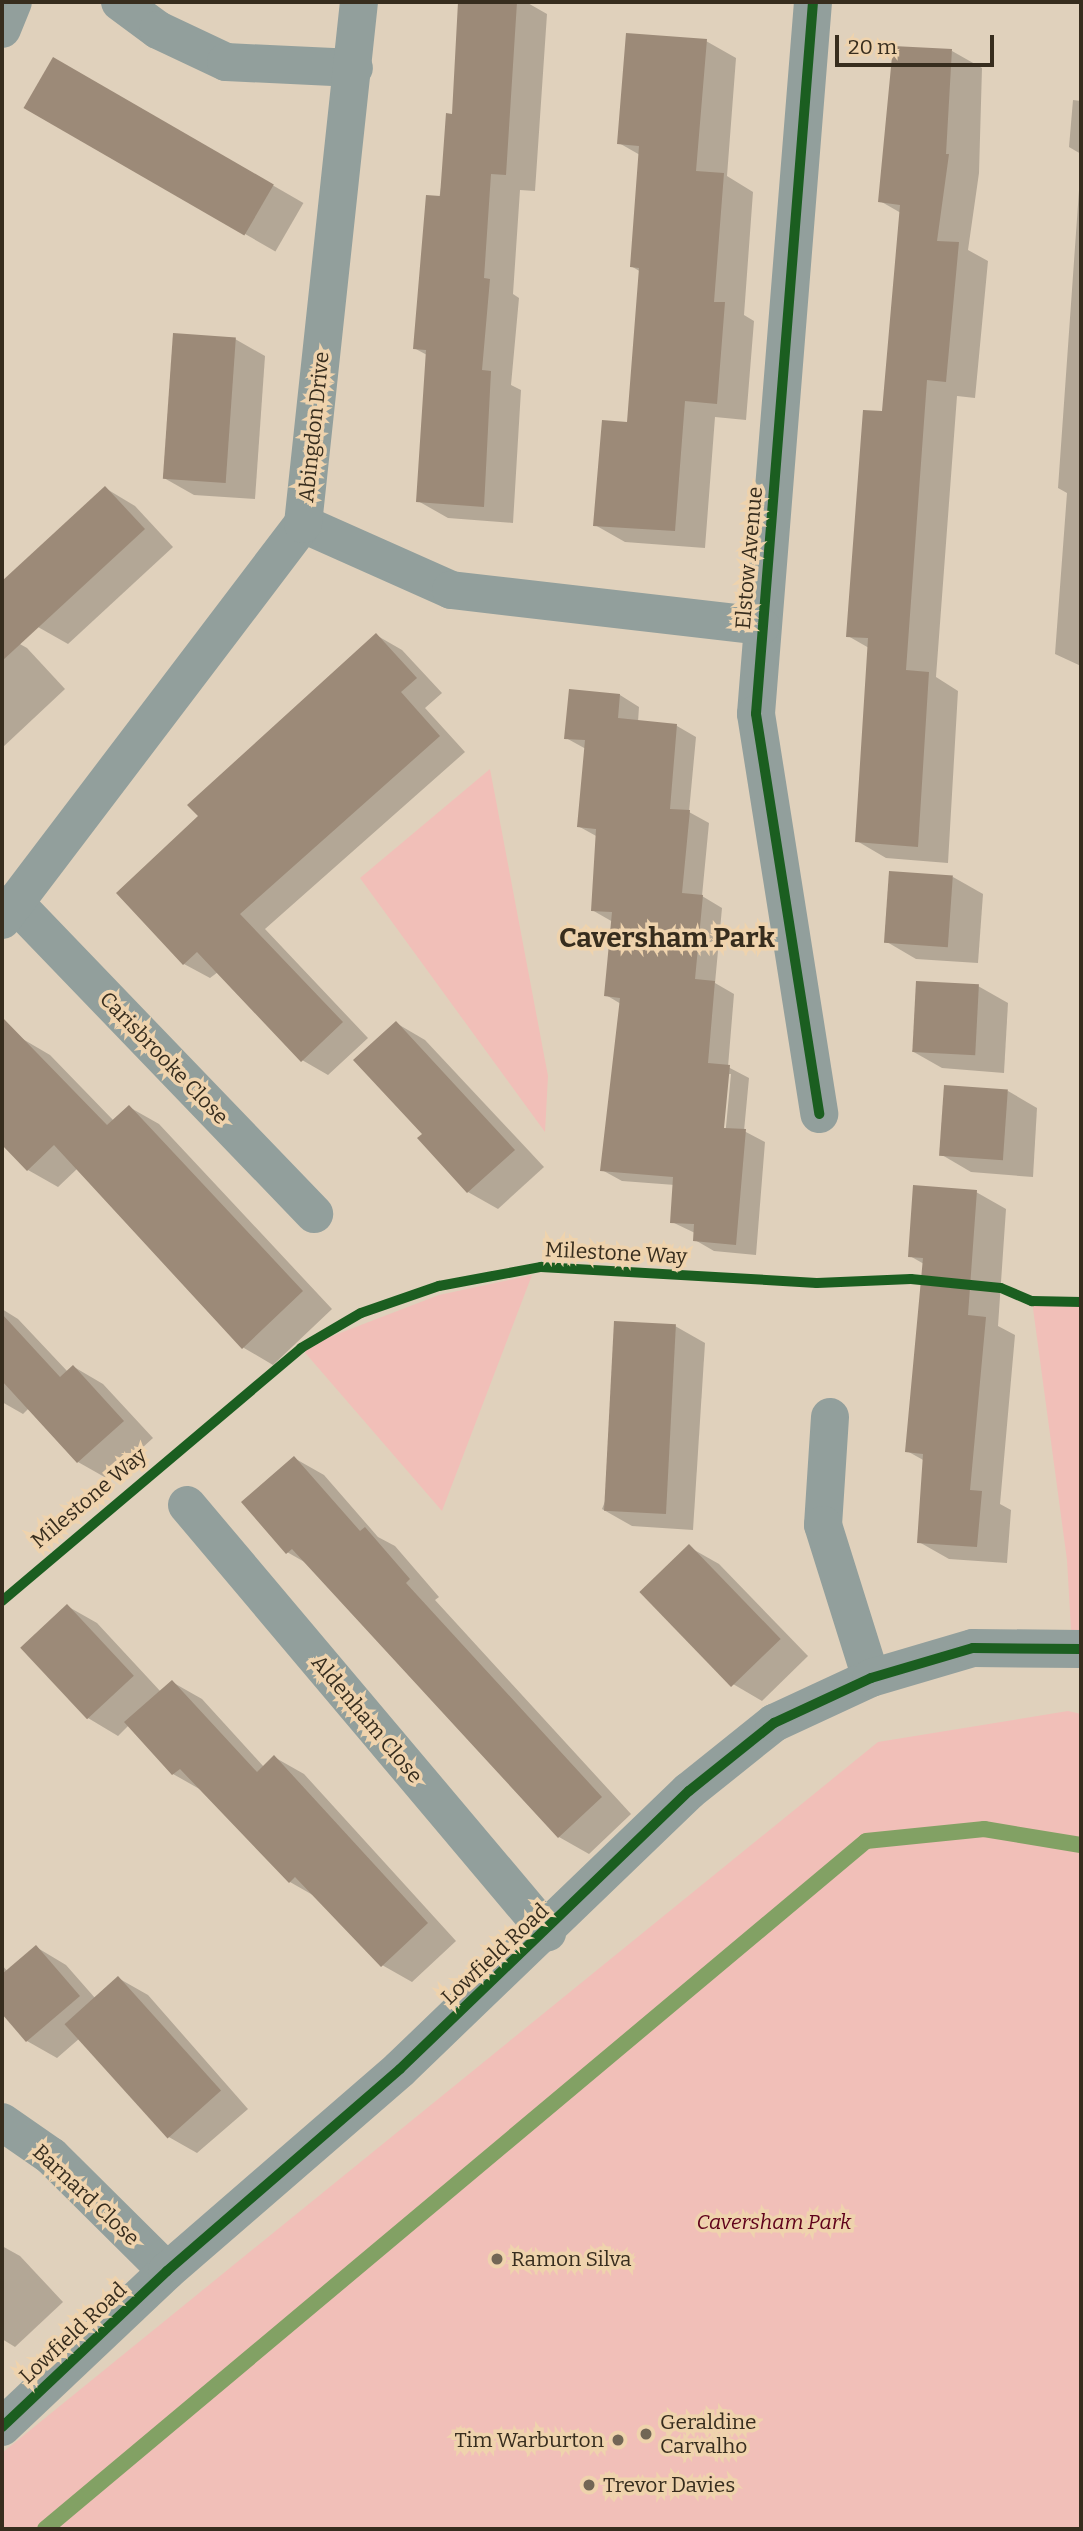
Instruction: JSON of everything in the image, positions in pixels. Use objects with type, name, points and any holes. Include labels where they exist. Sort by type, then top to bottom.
[{"type":"street","points":[[2,29],[13,2]]},
{"type":"street","points":[[120,2],[158,30],[226,62],[354,68]]},
{"type":"street","name":"Abingdon Drive","points":[[8,911],[303,524],[359,2]]},
{"type":"street","name":"Elstow Avenue","points":[[813,2],[756,714],[819,1114]]},
{"type":"street","points":[[303,524],[451,590],[761,626]]},
{"type":"street","name":"Carisbrooke Close","points":[[8,911],[314,1214]]},
{"type":"street","points":[[830,1417],[822,1525],[871,1678]]},
{"type":"street","name":"Aldenham Close","points":[[187,1505],[547,1932]]},
{"type":"street","name":"Lowfield Road","points":[[2,2427],[167,2271],[400,2069],[547,1932],[689,1791],[774,1723],[871,1678],[973,1648],[1081,1649]]},
{"type":"street","name":"Barnard Close","points":[[2,2122],[51,2156],[167,2271]]},
{"type":"green space","points":[[490,769],[548,1076],[545,1132],[360,878]]},
{"type":"green space","points":[[532,1275],[442,1511],[301,1348],[439,1295]]},
{"type":"green space","points":[[1032,1301],[1081,1302],[1081,1649],[1072,1647],[1067,1560]]},
{"type":"green space","name":"Caversham Park","points":[[1068,1711],[1081,1714],[1081,2529],[2,2529],[2,2453],[878,1742]]},
{"type":"building","points":[[458,2],[517,2],[506,175],[491,174],[484,278],[490,279],[482,370],[491,371],[484,507],[416,502],[426,350],[413,349],[426,195],[440,196],[446,113],[452,114]]},
{"type":"building","points":[[626,33],[707,39],[696,171],[724,173],[714,302],[725,302],[717,404],[685,401],[675,531],[593,526],[602,420],[627,422],[639,268],[630,267],[639,146],[617,144]]},
{"type":"building","points":[[893,46],[952,49],[946,154],[949,154],[937,241],[959,242],[946,382],[927,380],[906,670],[929,672],[918,847],[855,842],[868,638],[846,637],[863,410],[882,411],[900,205],[878,202]]},
{"type":"building","points":[[53,57],[274,184],[244,236],[24,108]]},
{"type":"building","points":[[173,333],[236,337],[226,483],[163,479]]},
{"type":"building","points":[[105,486],[145,529],[2,661],[2,581]]},
{"type":"building","points":[[376,633],[417,678],[401,692],[440,736],[240,914],[343,1022],[301,1062],[197,952],[183,965],[116,893],[198,816],[187,805]]},
{"type":"building","points":[[569,689],[620,694],[618,718],[677,724],[670,809],[690,810],[682,893],[703,895],[695,979],[715,981],[708,1063],[730,1065],[724,1128],[746,1129],[736,1245],[693,1241],[694,1224],[670,1223],[673,1177],[600,1171],[620,998],[604,996],[612,912],[591,911],[596,829],[577,827],[585,740],[564,739]]},
{"type":"building","points":[[889,871],[953,875],[948,947],[884,943]]},
{"type":"building","points":[[916,981],[979,984],[975,1055],[912,1052]]},
{"type":"building","points":[[2,1017],[107,1125],[129,1105],[303,1291],[242,1349],[54,1145],[27,1171],[2,1145]]},
{"type":"building","points":[[396,1021],[515,1150],[467,1193],[417,1138],[422,1134],[353,1060]]},
{"type":"building","points":[[944,1085],[1008,1089],[1003,1160],[939,1156]]},
{"type":"building","points":[[913,1185],[977,1190],[968,1315],[986,1317],[970,1490],[982,1491],[977,1547],[917,1543],[923,1454],[905,1452],[923,1258],[908,1257]]},
{"type":"building","points":[[2,1314],[60,1377],[73,1365],[124,1421],[77,1463],[2,1381]]},
{"type":"building","points":[[614,1321],[676,1324],[666,1514],[604,1511]]},
{"type":"building","points":[[294,1456],[360,1531],[365,1527],[410,1579],[406,1583],[602,1797],[558,1838],[292,1549],[286,1554],[241,1502]]},
{"type":"building","points":[[689,1544],[781,1639],[731,1687],[639,1592]]},
{"type":"building","points":[[67,1604],[134,1676],[87,1719],[20,1648]]},
{"type":"building","points":[[172,1680],[257,1772],[274,1755],[428,1923],[381,1967],[295,1877],[289,1883],[180,1769],[172,1775],[124,1722]]},
{"type":"building","points":[[36,1945],[80,1996],[26,2042],[2,2014],[2,1974]]},
{"type":"building","points":[[118,1976],[221,2090],[168,2139],[64,2024]]},
{"type":"waterway","points":[[45,2529],[866,1841],[984,1829],[1081,1845]]},
{"type":"cycle path","points":[[813,2],[756,714],[819,1114]]},
{"type":"cycle path","name":"Milestone Way","points":[[2,1601],[301,1348],[361,1313],[439,1286],[541,1267],[817,1283],[911,1279],[1001,1288],[1032,1301],[1081,1302]]},
{"type":"cycle path","points":[[2,2427],[167,2271],[400,2069],[689,1791],[774,1723],[871,1678],[973,1648],[1081,1649]]},
{"type":"place","name":"Ramon Silva","points":[[497,2259]]},
{"type":"place","name":"Geraldine Carvalho","points":[[646,2434]]},
{"type":"place","name":"Tim Warburton","points":[[618,2440]]},
{"type":"place","name":"Trevor Davies","points":[[589,2485]]},
{"type":"district","name":"Caversham Park","points":[[667,938]]}]
